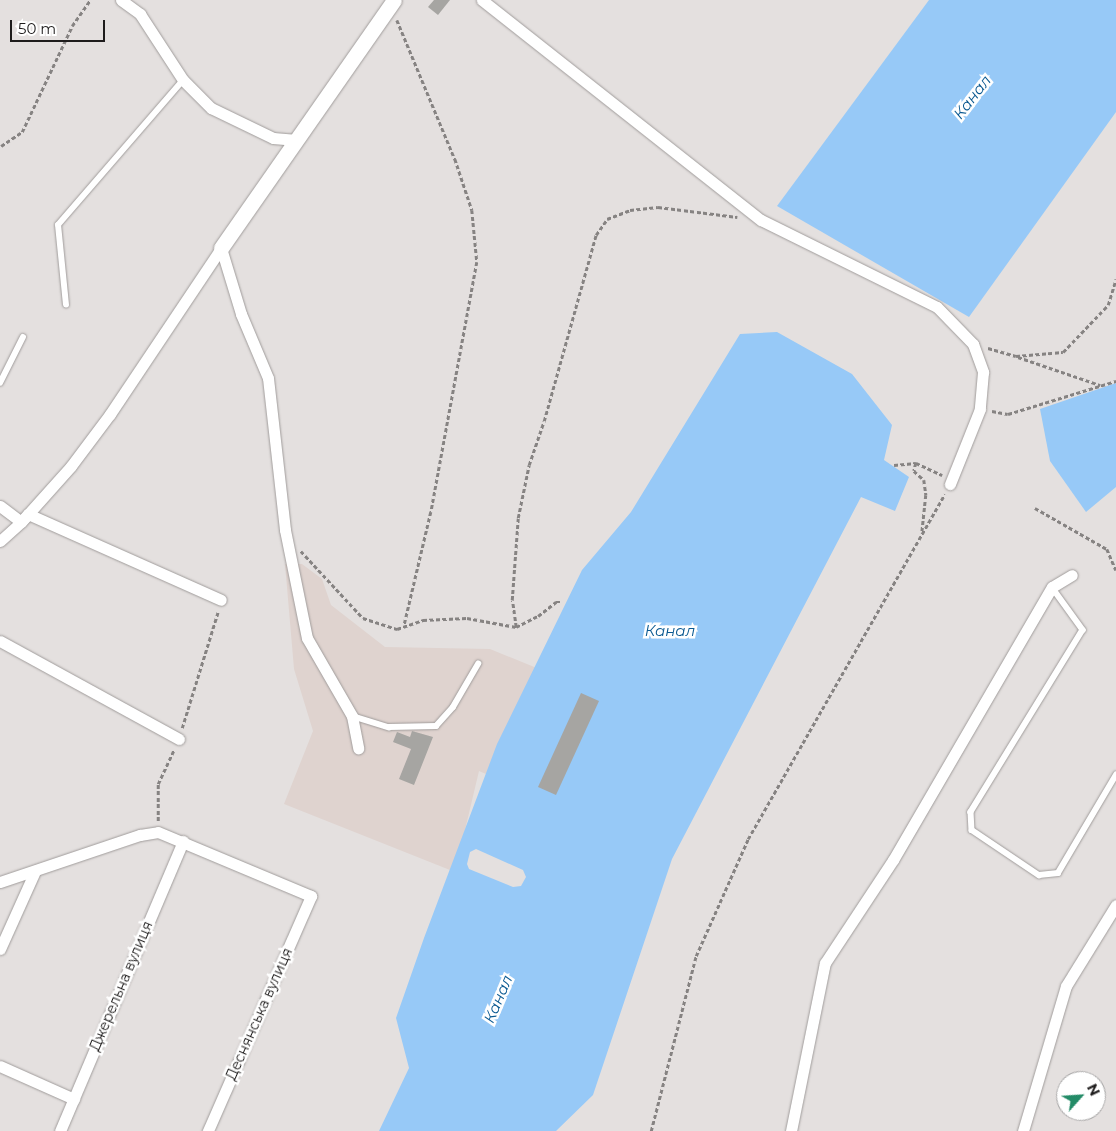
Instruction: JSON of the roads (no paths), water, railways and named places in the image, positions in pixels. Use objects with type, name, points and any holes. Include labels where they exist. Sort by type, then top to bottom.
[{"type":"street","points":[[121,0],[140,14],[183,80],[211,108],[273,138],[294,140]]},
{"type":"street","points":[[482,0],[761,220],[937,308],[973,344],[983,372],[980,409],[951,482]]},
{"type":"street","points":[[0,541],[25,518],[110,414],[294,140],[392,2]]},
{"type":"street","points":[[221,248],[241,314],[268,378],[288,540],[307,638],[352,716],[358,748]]},
{"type":"street","points":[[0,506],[221,600]]},
{"type":"street","points":[[791,1131],[825,963],[893,860],[1052,587],[1072,575]]},
{"type":"street","points":[[0,641],[179,739]]},
{"type":"street","points":[[0,882],[158,832],[183,841]]},
{"type":"street","name":"Деснянська вулиця","points":[[183,841],[311,896],[208,1131]]},
{"type":"street","name":"Джерельна вулиця","points":[[60,1131],[183,841]]},
{"type":"street","points":[[0,949],[35,871]]},
{"type":"street","points":[[1023,1131],[1066,986],[1116,905]]},
{"type":"street","points":[[0,1066],[74,1099]]},
{"type":"lane","points":[[66,305],[58,225],[183,80]]},
{"type":"lane","points":[[0,383],[23,337]]},
{"type":"lane","points":[[1052,587],[1083,630],[971,812],[972,830],[1038,875],[1058,873],[1116,775]]},
{"type":"lane","points":[[352,716],[389,726],[436,726],[453,706],[478,664]]},
{"type":"water","name":"Канал","points":[[929,0],[1116,0],[1116,112],[969,317],[777,206]]},
{"type":"water","name":"Канал","points":[[777,332],[852,374],[892,425],[884,460],[909,477],[895,511],[861,497],[672,859],[593,1095],[556,1131],[379,1131],[409,1068],[396,1018],[424,938],[497,744],[582,570],[631,512],[740,334]]},
{"type":"water","points":[[1116,383],[1116,487],[1086,512],[1050,461],[1040,409]]}]
